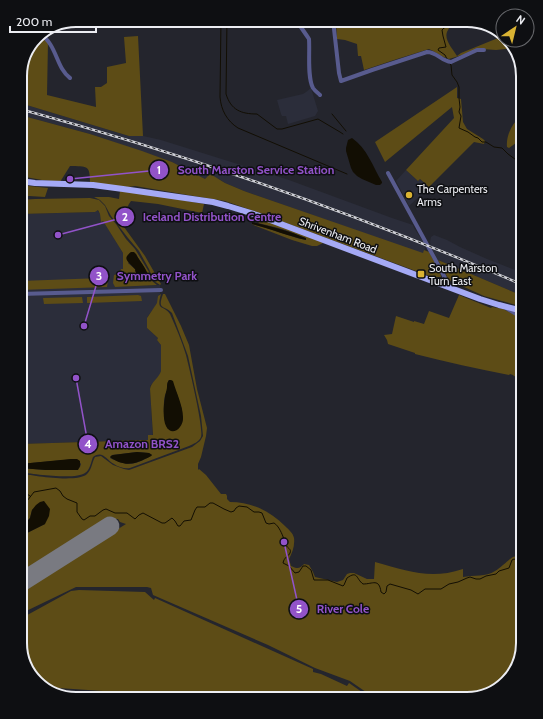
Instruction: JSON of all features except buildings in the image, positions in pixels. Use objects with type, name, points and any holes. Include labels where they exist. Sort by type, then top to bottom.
[{"type":"highway","name":"Shrivenham Road","points":[[27,182],[107,186],[228,206],[257,215],[480,299],[516,309]]},
{"type":"street","points":[[301,27],[309,39],[312,85],[314,90],[320,95]]},
{"type":"street","points":[[334,27],[341,82],[427,52],[434,53],[449,62],[477,50],[484,50]]},
{"type":"street","points":[[45,38],[51,44],[65,74],[70,78]]},
{"type":"street","points":[[388,172],[442,272],[446,280],[446,286]]},
{"type":"street","points":[[27,294],[160,290]]},
{"type":"street","name":"Shrivenham Road","points":[[503,306],[516,314]]},
{"type":"shaded area","points":[[336,27],[450,27],[446,35],[457,56],[495,39],[495,48],[508,49],[482,49],[449,59],[429,49],[364,70],[361,56],[358,56],[357,44],[337,39]]},
{"type":"shaded area","points":[[138,36],[143,136],[129,136],[27,105],[28,66],[35,49],[44,38],[48,42],[47,95],[96,107],[95,87],[101,87],[107,83],[107,67],[126,63],[124,37]]},
{"type":"shaded area","points":[[457,87],[457,98],[461,99],[463,122],[467,129],[485,141],[484,144],[474,142],[428,188],[427,185],[420,179],[418,181],[406,170],[454,118],[452,107],[385,162],[375,142]]},
{"type":"shaded area","points":[[311,88],[318,111],[315,116],[288,124],[286,116],[282,116],[281,114],[277,100],[303,94]]},
{"type":"shaded area","points":[[27,105],[129,136],[143,136],[161,140],[289,180],[413,225],[426,246],[423,254],[244,191],[219,179],[207,177],[205,179],[172,162],[90,134],[27,117]]},
{"type":"shaded area","points":[[27,117],[90,134],[142,151],[172,162],[205,179],[209,175],[212,175],[225,183],[244,191],[423,253],[424,250],[429,252],[440,272],[441,277],[432,277],[225,201],[135,186],[128,187],[90,183],[89,172],[84,167],[70,166],[60,182],[27,177]]},
{"type":"shaded area","points":[[516,121],[516,143],[509,148],[507,147],[508,137]]},
{"type":"shaded area","points":[[352,138],[362,147],[369,158],[382,182],[380,185],[376,185],[362,179],[353,172],[346,151],[348,140]]},
{"type":"shaded area","points":[[406,170],[418,181],[420,179],[427,185],[428,188],[409,206],[396,181]]},
{"type":"shaded area","points":[[27,186],[48,188],[45,197],[27,196]]},
{"type":"shaded area","points":[[120,191],[204,204],[202,213],[158,204],[131,201],[127,207],[124,227],[145,256],[161,284],[160,285],[154,281],[139,251],[111,216],[105,205],[94,197],[119,199]]},
{"type":"shaded area","points":[[90,198],[99,200],[105,206],[109,216],[135,249],[149,272],[152,281],[157,285],[115,287],[113,283],[114,275],[123,269],[123,253],[103,221],[101,222],[98,210],[95,212],[27,214],[27,200]],"holes":[[[136,254],[148,274],[136,274],[135,269],[128,263]]]},
{"type":"shaded area","points":[[97,210],[100,214],[101,222],[103,221],[123,253],[123,269],[114,275],[115,287],[160,285],[158,303],[148,316],[147,320],[147,328],[158,338],[157,340],[161,345],[160,375],[150,386],[153,440],[27,444],[27,214],[95,212]]},
{"type":"shaded area","points":[[261,219],[323,243],[317,246],[312,246],[251,224],[306,240],[289,231],[258,223]]},
{"type":"shaded area","points":[[252,222],[293,233],[306,238],[306,240],[252,224]]},
{"type":"shaded area","points":[[434,235],[447,240],[487,259],[516,270],[516,293],[438,260],[432,249],[430,242],[431,237]]},
{"type":"shaded area","points":[[131,252],[136,254],[144,267],[147,274],[146,281],[138,276],[135,269],[127,260],[126,258],[128,254]]},
{"type":"shaded area","points":[[438,260],[516,293],[516,305],[484,296],[449,280]]},
{"type":"shaded area","points":[[102,278],[108,281],[107,287],[27,290],[27,281]]},
{"type":"shaded area","points":[[161,294],[159,303],[160,306],[170,314],[186,355],[200,422],[200,439],[196,443],[189,446],[130,468],[117,466],[104,456],[96,455],[93,457],[88,470],[80,475],[54,476],[27,473],[27,469],[77,470],[81,464],[75,459],[27,463],[27,444],[148,440],[148,435],[153,435],[150,389],[161,371],[161,345],[157,340],[158,338],[147,328],[147,318],[157,303],[158,296]],"holes":[[[171,380],[182,410],[168,429],[164,418],[164,408],[167,383]],[[137,452],[149,453],[152,455],[131,464],[122,463],[110,458],[112,455]]]},
{"type":"shaded area","points":[[163,294],[165,294],[189,345],[197,389],[207,428],[201,457],[198,464],[198,470],[199,469],[206,475],[221,494],[226,494],[227,499],[230,502],[238,502],[260,508],[273,516],[292,533],[294,541],[289,559],[291,566],[298,568],[304,564],[309,565],[315,577],[337,582],[343,580],[347,574],[350,573],[354,573],[367,579],[374,579],[375,562],[409,571],[429,574],[440,574],[463,569],[463,577],[480,576],[491,573],[513,557],[516,557],[516,649],[509,668],[499,680],[486,688],[473,692],[366,692],[350,681],[315,668],[268,645],[153,595],[151,588],[147,587],[76,587],[27,611],[27,586],[126,524],[120,522],[118,519],[111,519],[27,571],[27,533],[45,524],[44,501],[32,510],[30,518],[27,521],[27,474],[55,478],[82,477],[89,472],[95,457],[101,456],[113,465],[129,470],[192,447],[200,441],[203,436],[201,416],[188,356],[172,313],[161,305]]},
{"type":"shaded area","points":[[459,295],[491,308],[503,309],[516,316],[516,377],[510,374],[450,363],[415,354],[388,344],[384,335],[392,334],[396,316],[424,324],[429,311],[449,318]]},
{"type":"shaded area","points":[[141,296],[142,301],[87,303],[87,297]]},
{"type":"shaded area","points":[[82,297],[83,303],[44,304],[43,298]]},
{"type":"shaded area","points":[[169,380],[173,381],[183,413],[182,424],[177,430],[174,431],[168,429],[164,418],[165,400]]},
{"type":"shaded area","points":[[137,452],[149,453],[152,455],[130,464],[121,463],[110,457],[113,455]]},
{"type":"shaded area","points":[[77,459],[80,461],[80,466],[78,470],[46,470],[27,469],[27,463]]},
{"type":"shaded area","points":[[44,501],[50,509],[49,516],[45,524],[27,533],[27,521],[30,518],[32,510],[40,502]]},
{"type":"shaded area","points":[[113,520],[118,526],[27,584],[27,575]]},
{"type":"shaded area","points":[[71,591],[145,592],[154,600],[155,598],[313,669],[313,672],[347,686],[349,683],[362,692],[106,692],[57,688],[44,680],[32,665],[28,653],[27,615]]},
{"type":"waterway","points":[[221,27],[220,97],[223,111],[228,119],[238,128],[347,174]]},
{"type":"waterway","points":[[227,27],[226,94],[231,104],[237,110],[257,114],[277,129],[318,119],[343,134]]},
{"type":"waterway","points":[[446,27],[442,30],[446,47],[439,48],[438,50],[445,55],[447,59]]},
{"type":"waterway","points":[[449,63],[451,65],[452,75],[459,87],[459,112],[461,116],[459,128],[478,138],[482,142],[486,142],[494,147],[502,148],[516,160]]},
{"type":"waterway","points":[[332,114],[346,131]]},
{"type":"waterway","points":[[27,501],[34,492],[56,488],[67,499],[77,503],[77,512],[84,520],[90,516],[95,516],[106,509],[115,513],[127,513],[135,519],[143,513],[162,523],[165,523],[172,518],[178,526],[180,526],[184,521],[191,520],[197,507],[205,507],[210,503],[231,512],[239,506],[247,507],[254,512],[262,513],[266,523],[274,523],[280,530],[285,544],[290,550],[283,563],[289,566],[295,573],[299,572],[303,566],[306,566],[311,570],[314,580],[328,580],[343,586],[347,578],[355,575],[363,584],[377,583],[381,592],[384,594],[387,586],[390,584],[411,590],[418,594],[425,589],[441,589],[449,584],[470,577],[480,579],[509,568],[512,560],[516,560]]},
{"type":"runway","points":[[27,579],[110,526]]},
{"type":"railway","points":[[27,111],[149,146],[275,188],[400,235],[516,282]]},
{"type":"place","name":"South Marston Service Station","points":[[70,179]]},
{"type":"place","name":"The Carpenters Arms","points":[[409,195]]},
{"type":"place","name":"Iceland Distribution Centre","points":[[58,235]]},
{"type":"place","name":"South Marston Turn East","points":[[421,274]]},
{"type":"place","name":"Symmetry Park","points":[[84,326]]},
{"type":"place","name":"Amazon BRS2","points":[[76,378]]},
{"type":"place","name":"River Cole","points":[[284,542]]}]
